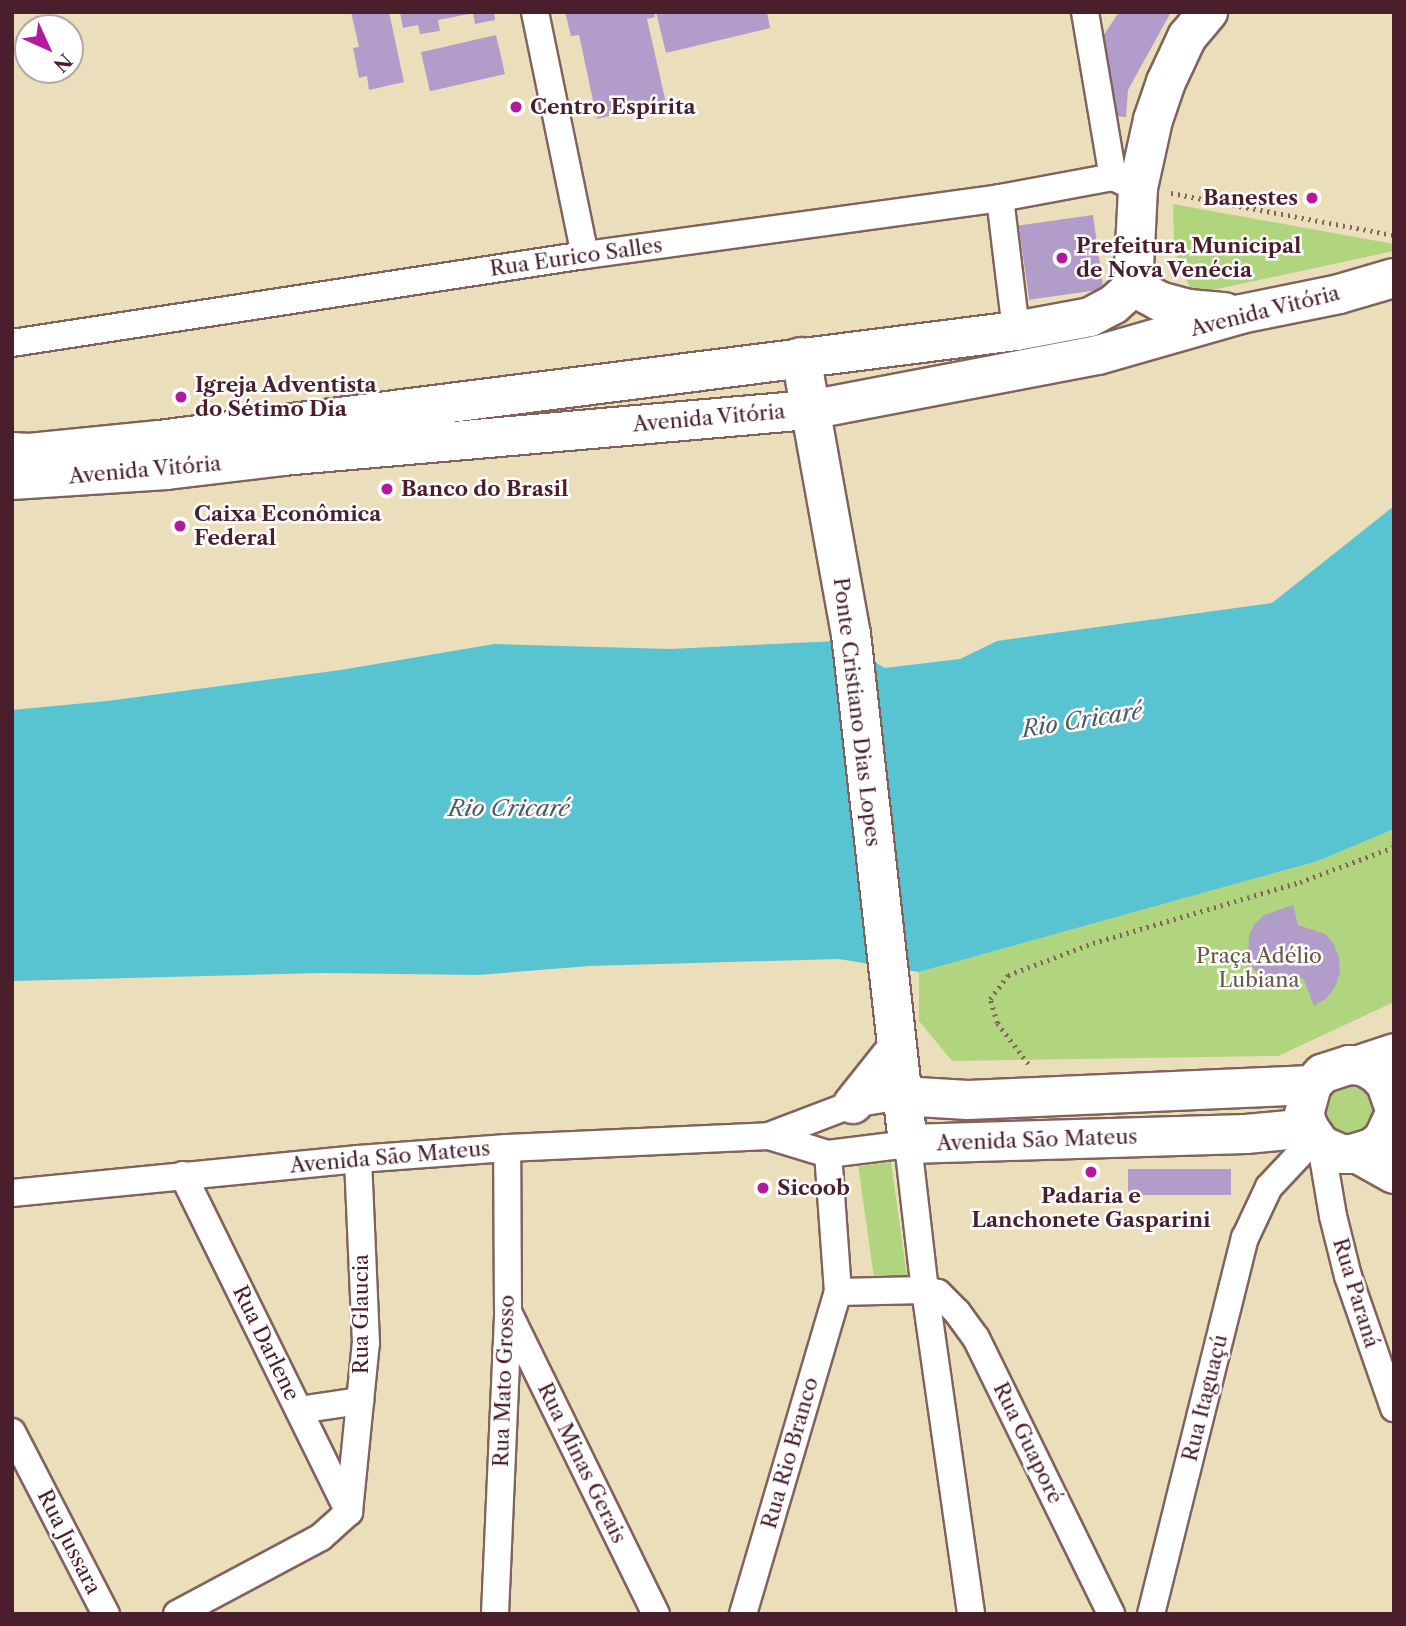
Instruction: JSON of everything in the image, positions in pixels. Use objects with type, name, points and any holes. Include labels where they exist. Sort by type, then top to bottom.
[{"type":"main road","points":[[1208,12],[1187,37],[1126,182],[1133,287],[1141,294],[1179,306],[1241,314]]},
{"type":"main road","name":"Avenida Vitória","points":[[12,480],[167,470],[282,456],[809,410],[1098,355],[1241,314],[1339,294],[1394,278]]},
{"type":"main road","name":"Avenida Vitória","points":[[12,452],[29,453],[159,440],[1016,331],[1090,317],[1113,305],[1133,287]]},
{"type":"main road","name":"Ponte Cristiano Dias Lopes","points":[[801,357],[851,634],[908,1144]]},
{"type":"main road","points":[[853,1104],[894,1033],[968,1100]]},
{"type":"main road","points":[[1331,1144],[1372,1149],[1383,1139],[1392,1090],[1363,1066],[1349,1065],[1322,1074],[1312,1085],[1304,1114],[1331,1144],[1394,1174]]},
{"type":"main road","name":"Avenida São Mateus","points":[[901,1096],[968,1100],[1312,1085]]},
{"type":"main road","name":"Avenida São Mateus","points":[[908,1144],[1246,1134],[1331,1144]]},
{"type":"street","points":[[535,12],[585,255]]},
{"type":"street","points":[[1085,12],[1126,182]]},
{"type":"street","name":"Rua Eurico Salles","points":[[12,343],[585,255],[1126,182]]},
{"type":"street","points":[[1000,198],[1016,331]]},
{"type":"street","name":"Avenida São Mateus","points":[[12,1193],[358,1159],[507,1148],[769,1136],[853,1104],[901,1096]]},
{"type":"street","name":"Avenida São Mateus","points":[[769,1136],[828,1154],[908,1144]]},
{"type":"street","points":[[908,1144],[925,1290],[971,1614]]},
{"type":"street","name":"Rua Itaguaçú","points":[[1151,1614],[1245,1238],[1269,1187],[1331,1144]]},
{"type":"street","name":"Rua Paraná","points":[[1331,1144],[1333,1216],[1348,1276],[1394,1408]]},
{"type":"street","name":"Rua Mato Grosso","points":[[495,1614],[508,1312],[507,1148]]},
{"type":"street","points":[[828,1154],[838,1292],[925,1290]]},
{"type":"street","name":"Rua Glaucia","points":[[349,1511],[366,1342],[358,1159]]},
{"type":"street","name":"Rua Darlene","points":[[183,1175],[349,1511]]},
{"type":"street","name":"Rua Guaporé","points":[[925,1290],[938,1293],[946,1300],[976,1338],[1111,1614]]},
{"type":"street","name":"Rua Rio Branco","points":[[743,1614],[838,1292]]},
{"type":"street","name":"Rua Minas Gerais","points":[[508,1312],[656,1614]]},
{"type":"street","points":[[299,1410],[360,1401]]},
{"type":"street","name":"Rua Jussara","points":[[12,1432],[106,1614]]},
{"type":"street","points":[[177,1614],[321,1537],[349,1511]]},
{"type":"path","points":[[1126,182],[1394,235]]},
{"type":"path","points":[[1034,1097],[1032,1069],[997,1023],[990,999],[1008,975],[1093,943],[1300,882],[1394,847]]},
{"type":"green space","points":[[1173,204],[1394,244],[1394,251],[1194,294],[1179,266],[1174,243]]},
{"type":"green space","name":"Praça Adélio Lubiana","points":[[1394,829],[1394,1002],[1278,1056],[952,1061],[919,1021],[919,972],[1318,861]]},
{"type":"green space","points":[[1352,1082],[1369,1090],[1378,1108],[1368,1134],[1331,1137],[1320,1101],[1325,1093]]},
{"type":"green space","points":[[891,1162],[908,1286],[876,1290],[858,1167]]},
{"type":"water","name":"Rio Cricaré","points":[[1394,506],[1394,829],[1318,861],[919,972],[839,959],[590,966],[478,975],[323,973],[12,981],[12,710],[107,701],[341,670],[494,644],[670,649],[838,641],[885,668],[960,659],[997,641],[1272,603]]},
{"type":"building","points":[[351,12],[389,12],[404,82],[369,90],[367,76],[359,78],[353,48],[359,47]]},
{"type":"building","points":[[400,12],[469,14],[438,20],[440,31],[420,34],[418,25],[403,28]]},
{"type":"building","points":[[473,12],[494,12],[495,20],[475,24]]},
{"type":"building","points":[[565,12],[654,12],[655,17],[647,19],[666,103],[597,119],[579,35],[571,36]]},
{"type":"building","points":[[656,12],[767,12],[770,28],[666,53]]},
{"type":"building","points":[[1119,12],[1171,12],[1128,90],[1126,117],[1112,116],[1099,42]]},
{"type":"building","points":[[496,35],[505,74],[430,91],[421,52]]},
{"type":"building","name":"Prefeitura Municipal de Nova Venécia","points":[[1093,215],[1103,289],[1029,300],[1019,225]]},
{"type":"building","points":[[1293,905],[1298,925],[1325,934],[1334,944],[1339,958],[1340,973],[1335,987],[1327,998],[1314,1006],[1303,978],[1283,984],[1285,990],[1273,987],[1262,981],[1248,960],[1249,935],[1255,924],[1264,915]]},
{"type":"building","points":[[1128,1169],[1231,1169],[1231,1195],[1128,1195]]},
{"type":"place","name":"Centro Espírita","points":[[516,107]]},
{"type":"place","name":"Banestes","points":[[1312,198]]},
{"type":"place","name":"Prefeitura Municipal de Nova Venécia","points":[[1062,258]]},
{"type":"place","name":"Igreja Adventista do Sétimo Dia","points":[[181,397]]},
{"type":"place","name":"Banco do Brasil","points":[[387,489]]},
{"type":"place","name":"Caixa Econômica Federal","points":[[180,526]]},
{"type":"place","name":"Padaria e Lanchonete Gasparini","points":[[1091,1172]]},
{"type":"place","name":"Sicoob","points":[[763,1188]]}]
